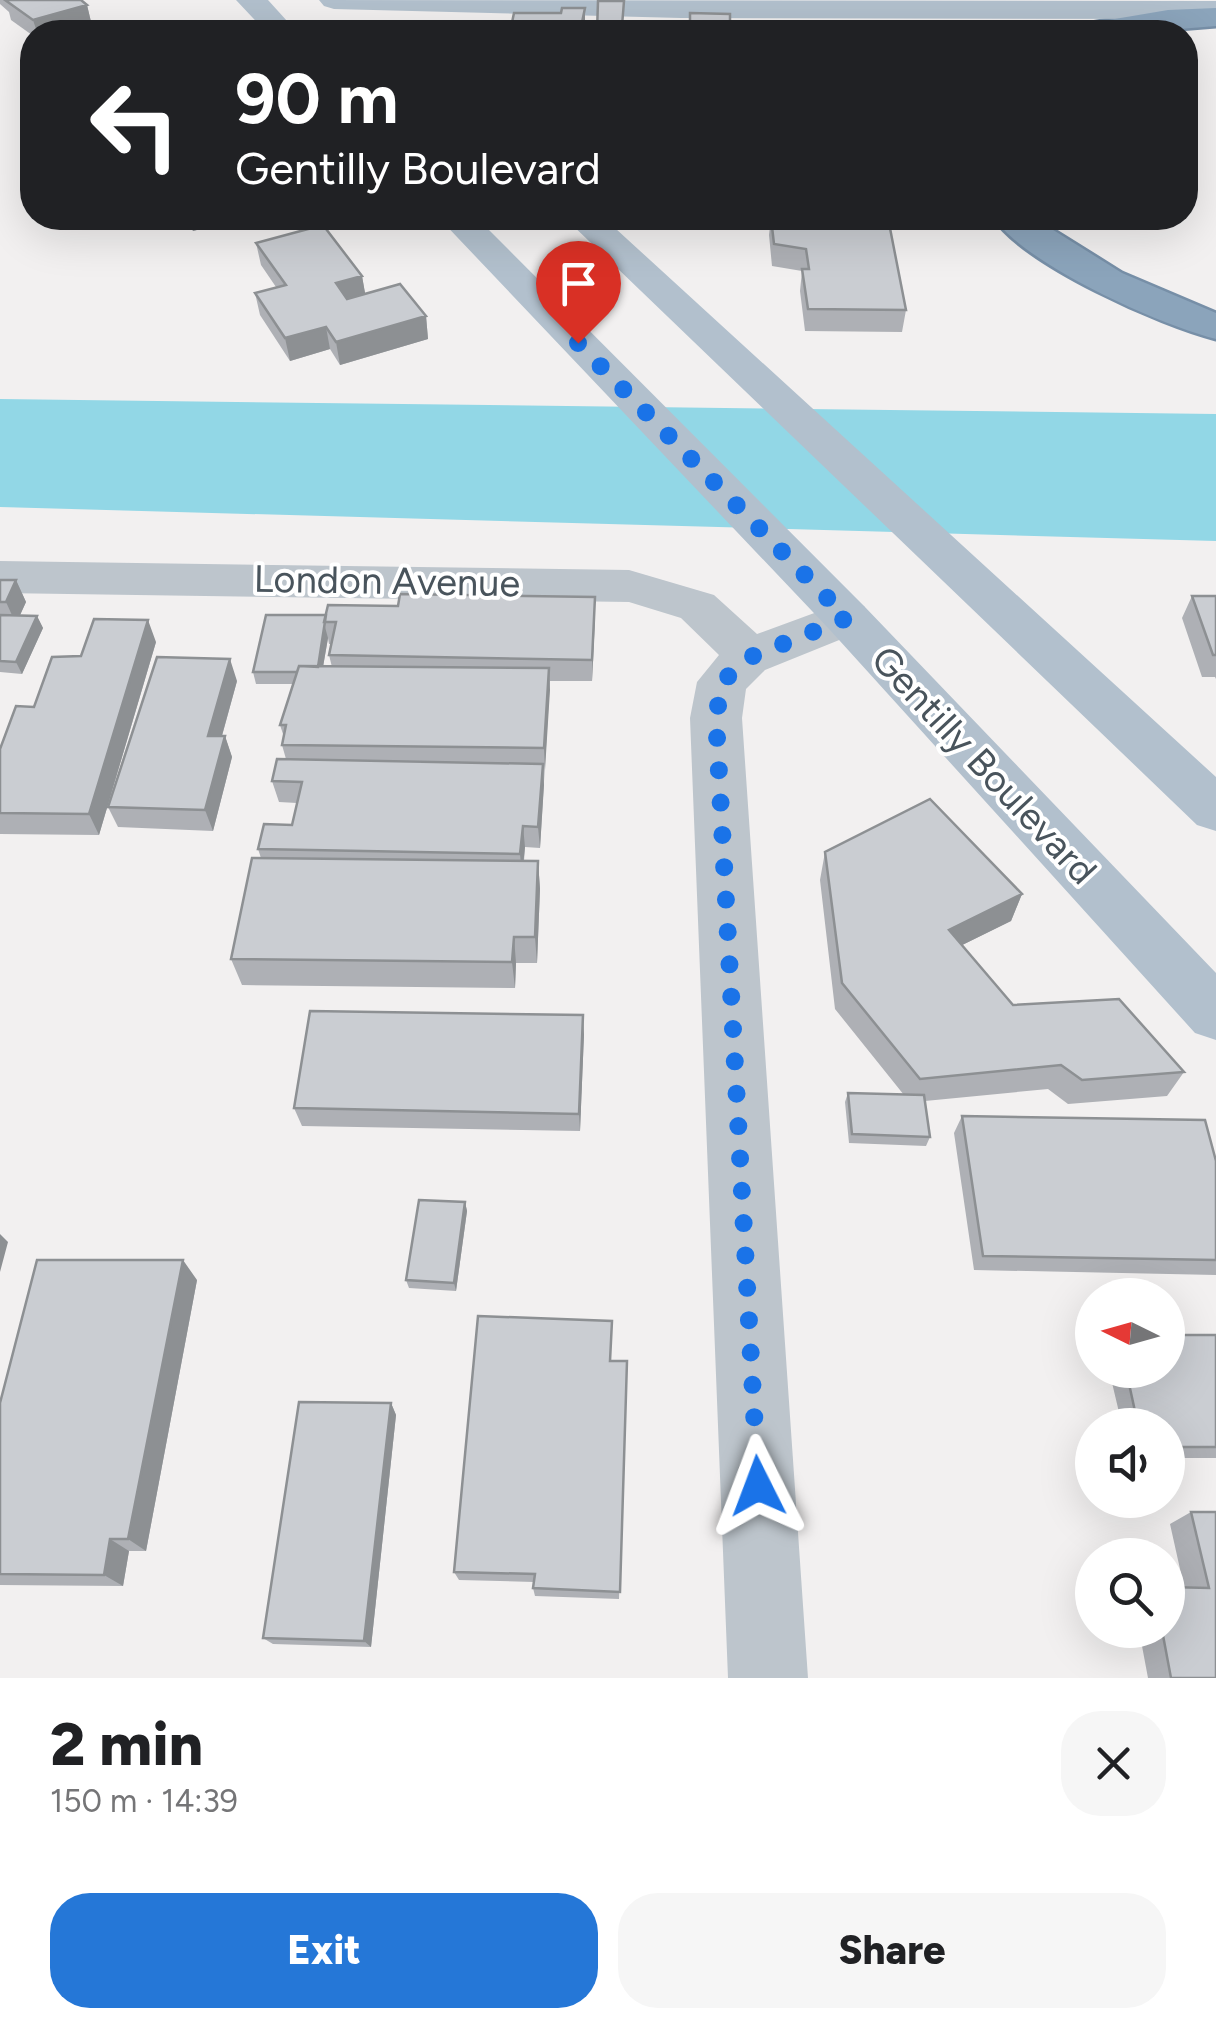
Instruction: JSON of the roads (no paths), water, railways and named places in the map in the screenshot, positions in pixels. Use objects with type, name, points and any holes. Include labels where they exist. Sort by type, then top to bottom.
[{"type":"highway","points":[[1162,20],[1216,14]]},
{"type":"highway","points":[[1027,230],[1067,261],[1144,300],[1216,326]]},
{"type":"main road","points":[[251,0],[270,20]]},
{"type":"main road","points":[[346,1],[1216,14]]},
{"type":"main road","points":[[346,1],[370,20]]},
{"type":"main road","name":"Gentilly Boulevard","points":[[469,230],[832,602],[1216,1014]]},
{"type":"main road","points":[[596,230],[1216,810]]},
{"type":"street","name":"London Avenue","points":[[0,577],[629,586],[697,603],[715,616],[748,658]]},
{"type":"street","points":[[768,1678],[716,718],[722,682],[748,658],[832,602]]},
{"type":"water","points":[[0,399],[1216,414],[1216,541],[0,507]]}]
